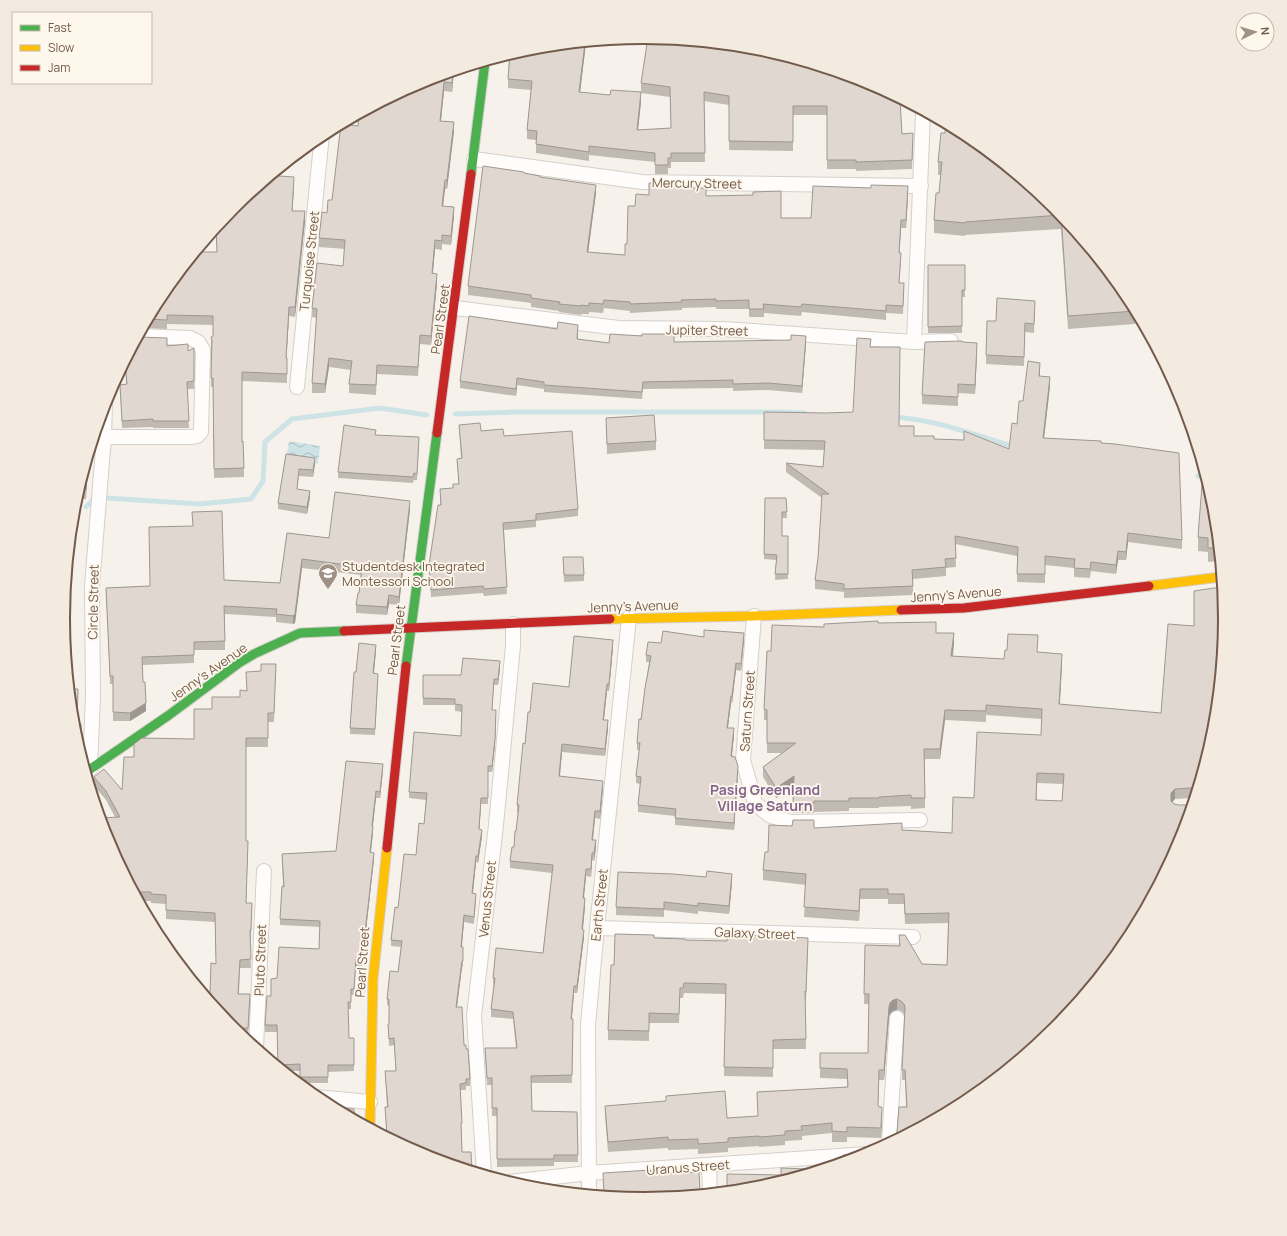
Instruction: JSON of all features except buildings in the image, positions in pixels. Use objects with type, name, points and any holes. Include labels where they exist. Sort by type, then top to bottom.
[{"type":"street","name":"Pearl Street","points":[[370,1122],[373,979],[410,627],[455,308],[484,67]]},
{"type":"street","points":[[914,342],[924,118]]},
{"type":"street","name":"Turquoise Street","points":[[297,387],[321,144]]},
{"type":"street","name":"Mercury Street","points":[[474,159],[642,182],[921,186]]},
{"type":"street","name":"Jupiter Street","points":[[455,308],[619,328],[723,329],[914,342],[961,341]]},
{"type":"street","points":[[104,436],[192,437],[197,436],[201,432],[204,350],[198,342],[190,338],[143,336]]},
{"type":"street","name":"Circle Street","points":[[88,764],[93,696],[92,586],[104,421]]},
{"type":"street","name":"Jenny's Avenue","points":[[90,769],[169,715],[240,663],[254,654],[300,633],[629,618],[754,616],[964,608],[1216,578]]},
{"type":"street","name":"Saturn Street","points":[[754,616],[743,760],[755,803],[769,815],[790,822],[920,820]]},
{"type":"street","name":"Earth Street","points":[[589,1189],[588,1025],[629,618]]},
{"type":"street","name":"Venus Street","points":[[484,1169],[474,1016],[496,817],[514,624]]},
{"type":"street","name":"Pluto Street","points":[[256,1042],[264,872]]},
{"type":"street","name":"Galaxy Street","points":[[597,928],[913,937]]},
{"type":"street","points":[[889,1136],[896,1018]]},
{"type":"street","points":[[330,1098],[370,1102]]},
{"type":"street","name":"Uranus Street","points":[[528,1180],[589,1173],[844,1156]]},
{"type":"street","points":[[709,1166],[710,1188]]},
{"type":"water","points":[[289,441],[320,446],[318,464],[286,459]]},
{"type":"waterway","points":[[106,498],[200,504],[251,499],[263,481],[265,442],[292,419],[380,408],[427,415]]},
{"type":"waterway","points":[[455,414],[514,412],[805,413]]},
{"type":"waterway","points":[[893,417],[908,418],[939,424],[1015,447]]},
{"type":"waterway","points":[[86,507],[96,497]]},
{"type":"traffic: fast","points":[[471,174],[484,67]]},
{"type":"traffic: fast","points":[[406,666],[437,433]]},
{"type":"traffic: fast","points":[[90,769],[169,715],[239,663],[254,654],[300,633],[344,631]]},
{"type":"traffic: slow","points":[[1149,586],[1216,578]]},
{"type":"traffic: slow","points":[[610,619],[754,616],[901,610]]},
{"type":"traffic: slow","points":[[370,1122],[373,979],[387,848]]},
{"type":"traffic: jam","points":[[437,433],[471,174]]},
{"type":"traffic: jam","points":[[901,610],[964,608],[1149,586]]},
{"type":"traffic: jam","points":[[344,631],[610,619]]},
{"type":"traffic: jam","points":[[387,848],[406,666]]},
{"type":"place","name":"Studentdesk Integrated Montessori School","points":[[328,590]]},
{"type":"district","name":"Pasig Greenland Village Saturn","points":[[765,798]]}]
